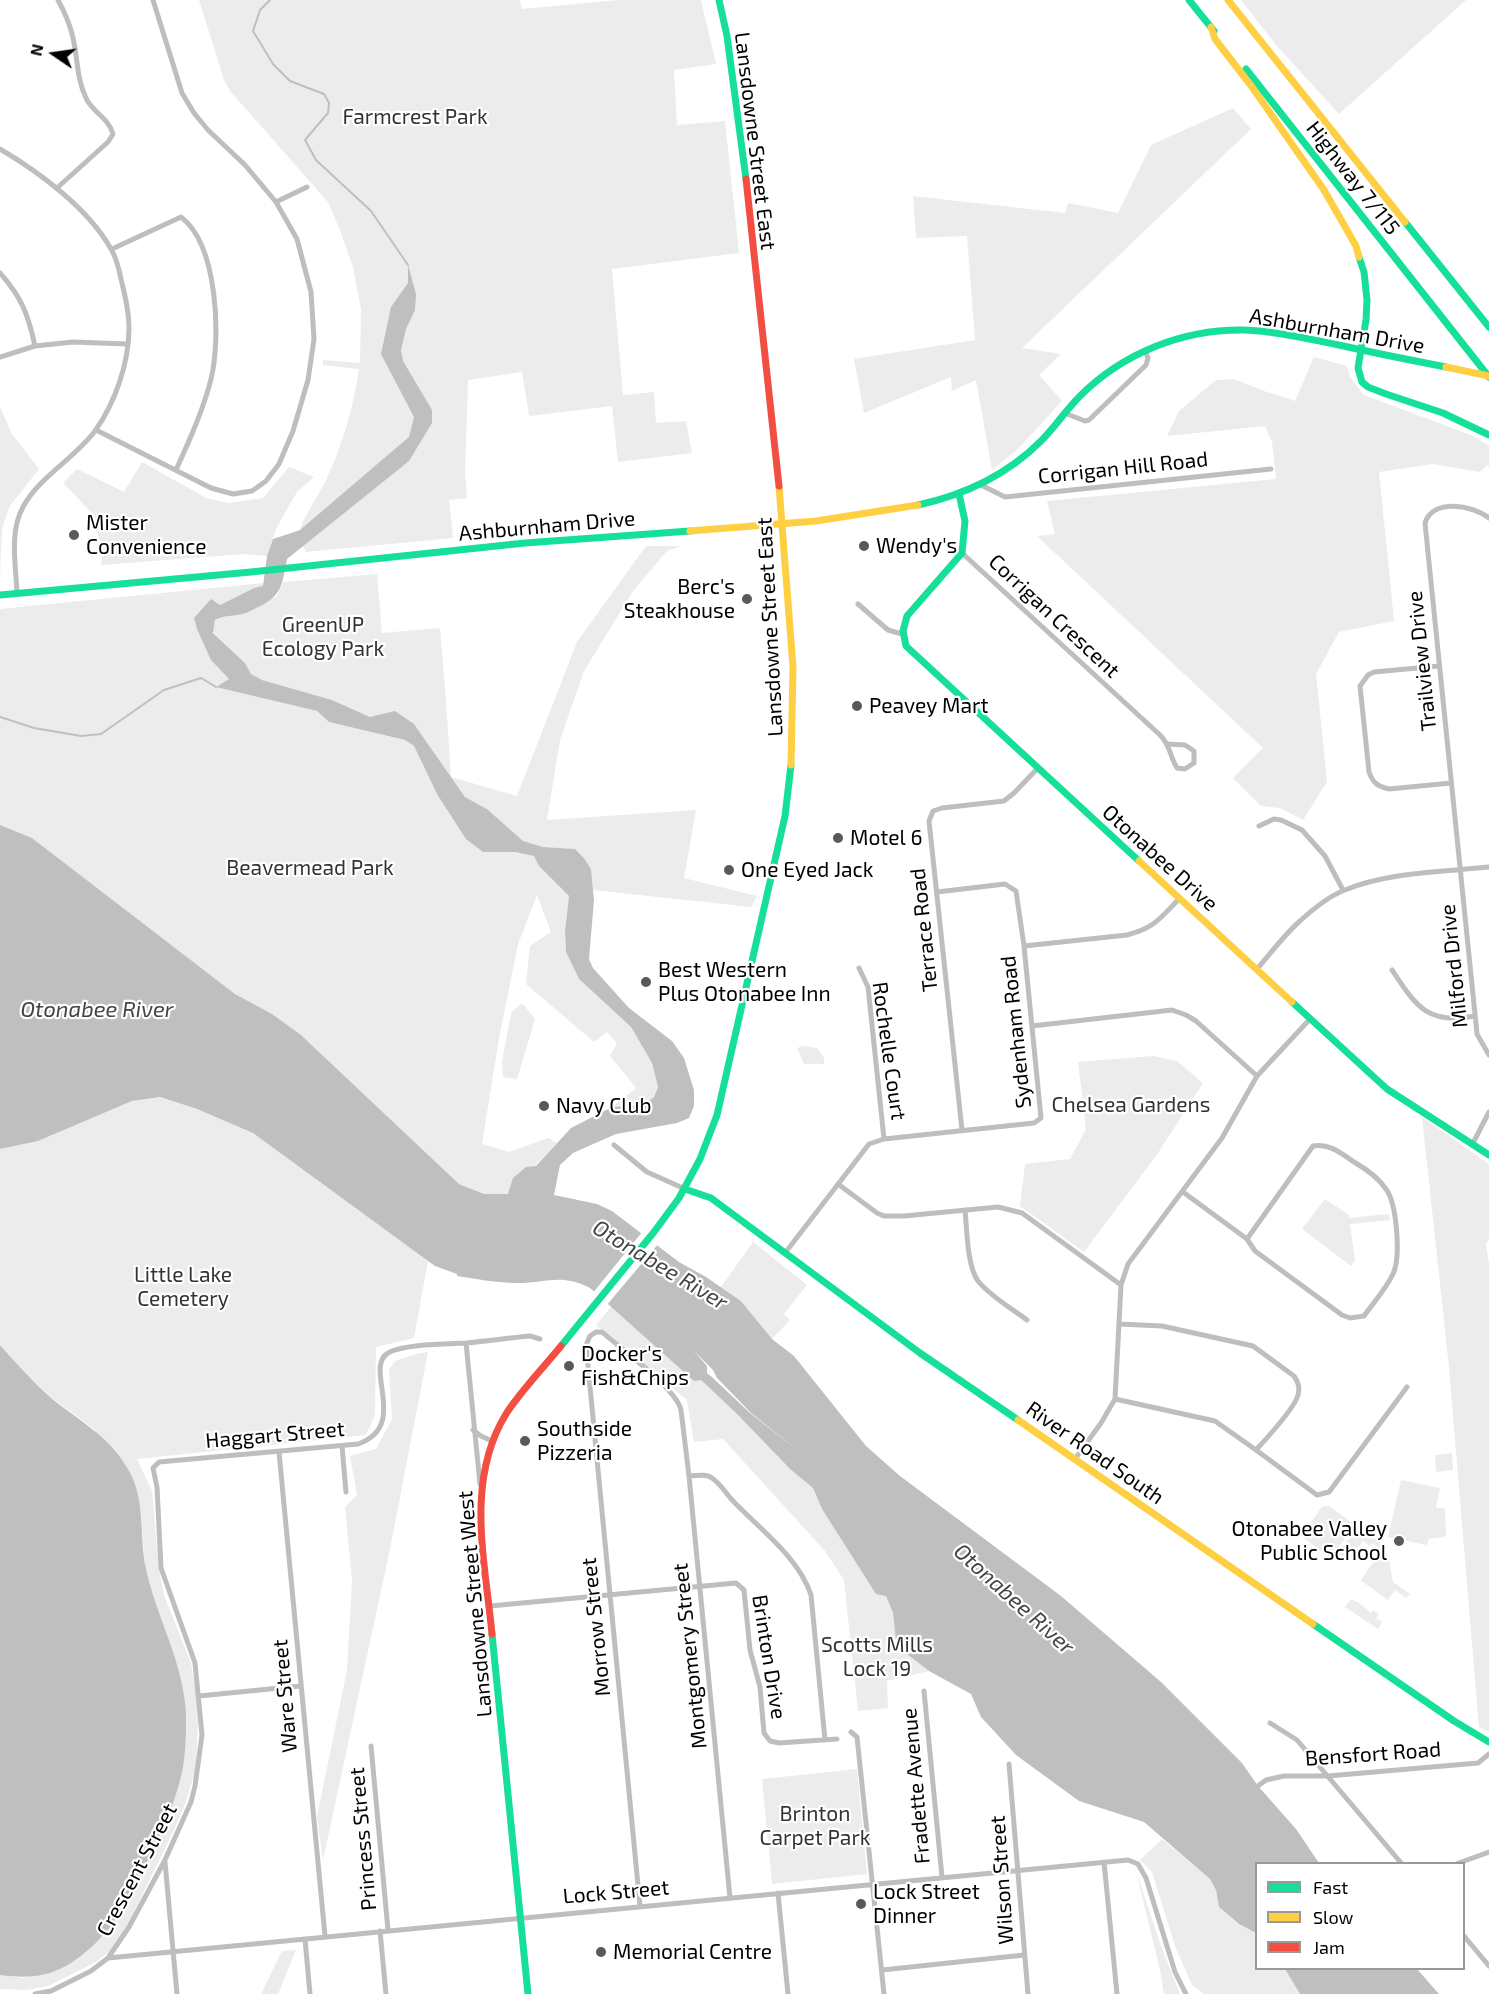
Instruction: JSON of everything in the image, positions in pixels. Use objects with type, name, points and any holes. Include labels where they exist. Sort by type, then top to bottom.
[{"type":"main road","name":"Lansdowne Street East","points":[[654,1232],[685,1189],[700,1159],[717,1115],[785,816],[790,782],[793,667],[782,525],[739,119],[727,36],[719,0]]},
{"type":"main road","name":"Highway 7/115","points":[[1189,0],[1489,377]]},
{"type":"main road","name":"Highway 7/115","points":[[1228,0],[1489,327]]},
{"type":"main road","points":[[1255,85],[1279,125],[1324,190],[1356,246],[1365,272],[1367,300],[1358,368],[1364,385],[1443,413],[1489,435]]},
{"type":"main road","name":"Ashburnham Drive","points":[[0,595],[604,536],[782,525],[922,504],[981,485],[1009,469],[1035,448],[1080,396],[1107,372],[1145,351],[1174,339],[1209,331],[1245,330],[1281,334],[1489,377]]},
{"type":"main road","name":"Corrigan Crescent","points":[[958,494],[965,521],[962,553]]},
{"type":"main road","points":[[902,634],[907,616],[962,553]]},
{"type":"main road","name":"Otonabee Drive","points":[[902,634],[906,646],[1387,1089],[1489,1155]]},
{"type":"main road","name":"River Road South","points":[[685,1189],[711,1198],[920,1353],[1444,1714],[1489,1742]]},
{"type":"main road","name":"Lansdowne Street West","points":[[528,1994],[480,1487],[492,1441],[507,1413],[654,1232]]},
{"type":"street","points":[[57,188],[108,142],[113,134],[111,126],[87,101],[80,84],[73,36],[66,14],[58,0]]},
{"type":"street","points":[[96,430],[212,488],[233,494],[252,491],[266,482],[279,464],[293,431],[308,380],[314,339],[311,292],[297,239],[276,202],[245,165],[208,130],[194,113],[182,93],[153,0]]},
{"type":"street","points":[[0,149],[57,188],[92,222],[111,249],[126,299],[129,329],[124,363],[116,391],[96,430],[35,490],[23,508],[16,528],[16,593]]},
{"type":"street","points":[[276,202],[307,187]]},
{"type":"street","points":[[111,249],[181,217],[190,223],[204,249],[213,285],[217,323],[211,378],[195,429],[176,470]]},
{"type":"street","points":[[0,273],[14,289],[28,315],[35,346]]},
{"type":"street","points":[[0,357],[35,346],[73,342],[127,344]]},
{"type":"street","points":[[1066,414],[1085,421],[1089,420],[1146,365],[1148,358],[1145,351]]},
{"type":"street","name":"Corrigan Hill Road","points":[[981,485],[1005,497],[1271,469]]},
{"type":"street","name":"Trailview Drive","points":[[1461,870],[1425,523],[1427,516],[1434,509],[1449,506],[1483,513],[1489,518]]},
{"type":"street","name":"Corrigan Crescent","points":[[962,553],[1168,744],[1170,756],[1176,768],[1185,769],[1194,763],[1194,751],[1185,745],[1168,744]]},
{"type":"street","points":[[858,604],[888,630],[902,634]]},
{"type":"street","points":[[1439,666],[1374,672],[1362,681],[1360,686],[1372,782],[1389,789],[1451,783]]},
{"type":"street","name":"Terrace Road","points":[[962,1130],[929,821],[933,811],[942,808],[1004,801],[1014,794],[1038,768]]},
{"type":"street","points":[[1259,826],[1274,819],[1302,830],[1325,856],[1343,891]]},
{"type":"street","points":[[1257,969],[1299,922],[1321,904],[1343,891],[1372,880],[1395,876],[1489,867]]},
{"type":"street","name":"Milford Drive","points":[[1461,870],[1477,1034],[1489,1055]]},
{"type":"street","name":"Sydenham Road","points":[[785,1253],[869,1144],[884,1139],[1034,1124],[1041,1118],[1024,946],[1016,891],[1005,884],[937,892]]},
{"type":"street","points":[[1024,946],[1140,932],[1154,925],[1180,898]]},
{"type":"street","name":"Rochelle Court","points":[[859,968],[868,987],[884,1139]]},
{"type":"street","points":[[1392,969],[1420,1008],[1428,1013],[1450,1018],[1475,1016]]},
{"type":"street","points":[[1032,1026],[1172,1010],[1196,1021],[1257,1077]]},
{"type":"street","points":[[1075,1459],[1115,1399],[1121,1285],[1128,1264],[1222,1138],[1257,1077],[1310,1019]]},
{"type":"street","points":[[1472,1145],[1479,1127],[1489,1112]]},
{"type":"street","points":[[1183,1192],[1247,1239],[1255,1251],[1342,1315],[1350,1318],[1364,1316],[1393,1274],[1398,1256],[1392,1199],[1385,1186],[1370,1172],[1322,1144],[1312,1146],[1247,1239]]},
{"type":"street","points":[[614,1145],[646,1172],[685,1189]]},
{"type":"street","points":[[838,1184],[884,1216],[998,1207],[1022,1213],[1121,1285]]},
{"type":"street","points":[[965,1210],[971,1265],[976,1279],[988,1291],[1027,1320]]},
{"type":"street","points":[[1119,1324],[1162,1326],[1253,1346],[1294,1376],[1299,1383],[1298,1396],[1256,1450]]},
{"type":"street","name":"Montgomery Street","points":[[586,1345],[590,1336],[596,1332],[602,1332],[645,1368],[674,1397],[681,1410],[730,1898]]},
{"type":"street","name":"Haggart Street","points":[[153,1468],[159,1462],[365,1442],[372,1438],[381,1426],[384,1407],[381,1363],[384,1356],[397,1349],[530,1336],[540,1339]]},
{"type":"street","points":[[466,1343],[480,1487]]},
{"type":"street","name":"Morrow Street","points":[[586,1345],[640,1906]]},
{"type":"street","points":[[1115,1399],[1215,1421],[1317,1495],[1329,1492],[1407,1387]]},
{"type":"street","points":[[473,1430],[492,1441]]},
{"type":"street","points":[[342,1446],[346,1492]]},
{"type":"street","name":"Ware Street","points":[[279,1452],[325,1936]]},
{"type":"street","name":"Crescent Street","points":[[35,1994],[51,1991],[91,1971],[108,1958],[129,1928],[165,1860],[191,1802],[195,1786],[202,1735],[195,1663],[161,1568],[157,1487],[153,1468]]},
{"type":"street","points":[[689,1476],[705,1475],[713,1478],[731,1500],[789,1558],[807,1583],[811,1595],[825,1740]]},
{"type":"street","name":"Brinton Drive","points":[[700,1585],[736,1583],[744,1590],[750,1650],[760,1687],[764,1733],[770,1741],[779,1743],[837,1739]]},
{"type":"street","points":[[490,1606],[700,1585]]},
{"type":"street","points":[[199,1696],[300,1686]]},
{"type":"street","name":"Fradette Avenue","points":[[924,1691],[942,1877]]},
{"type":"street","points":[[1270,1724],[1298,1740],[1401,1862]]},
{"type":"street","points":[[851,1731],[857,1737],[884,1994]]},
{"type":"street","name":"Princess Street","points":[[371,1746],[388,1930]]},
{"type":"street","name":"Bensfort Road","points":[[1258,1786],[1266,1780],[1284,1776],[1328,1776],[1478,1763],[1489,1754]]},
{"type":"street","name":"Wilson Street","points":[[1009,1764],[1028,1994]]},
{"type":"street","points":[[1459,1862],[1489,1852]]},
{"type":"street","points":[[165,1860],[177,1994]]},
{"type":"street","name":"Lock Street","points":[[108,1958],[1128,1860],[1138,1864],[1146,1878],[1175,1972],[1186,1994]]},
{"type":"street","points":[[1104,1862],[1117,1994]]},
{"type":"street","points":[[778,1893],[788,1994]]},
{"type":"street","name":"Princess Street","points":[[380,1931],[386,1994]]},
{"type":"street","points":[[1465,1937],[1489,1966]]},
{"type":"street","points":[[305,1939],[310,1994]]},
{"type":"street","points":[[882,1970],[1024,1955]]},
{"type":"green space","name":"Farmcrest Park","points":[[199,0],[520,0],[522,9],[619,0],[701,0],[716,64],[674,70],[677,125],[725,121],[739,253],[612,269],[623,395],[654,392],[656,423],[686,421],[692,453],[618,462],[612,406],[529,416],[522,372],[468,380],[465,472],[467,498],[449,500],[453,538],[306,552],[300,530],[324,485],[337,453],[354,398],[359,369],[323,365],[323,360],[360,363],[361,310],[353,267],[328,202],[230,91],[224,80]]},
{"type":"green space","points":[[1241,0],[1466,0],[1339,114],[1276,45]]},
{"type":"green space","points":[[1233,108],[1251,129],[1022,348],[1061,354],[1039,375],[1062,401],[1018,449],[992,470],[976,380],[952,391],[951,377],[864,413],[854,359],[975,340],[967,236],[916,238],[913,196],[1065,213],[1068,203],[1118,213],[1151,145]]},
{"type":"green space","points":[[1314,357],[1347,366],[1350,377],[1364,395],[1471,435],[1489,446],[1489,467],[1487,465],[1480,472],[1433,464],[1379,472],[1394,621],[1339,632],[1316,674],[1327,782],[1303,820],[1280,808],[1261,806],[1233,778],[1263,748],[1037,536],[1055,534],[1047,501],[1276,479],[1272,442],[1265,426],[1167,436],[1179,411],[1216,380],[1234,379],[1295,401]]},
{"type":"green space","points":[[0,407],[12,434],[39,469],[10,506],[2,528],[0,577]]},
{"type":"green space","points":[[142,462],[206,498],[228,503],[263,498],[289,467],[314,477],[297,492],[277,527],[267,556],[243,554],[101,565],[103,550],[90,511],[63,483],[77,469],[124,492]]},
{"type":"green space","points":[[646,546],[681,546],[667,551],[633,591],[584,671],[560,740],[547,820],[696,810],[684,878],[757,896],[751,907],[593,890],[591,869],[575,849],[543,847],[523,841],[487,809],[465,797],[451,777],[517,796],[577,642]]},
{"type":"green space","name":"GreenUP Ecology Park","points":[[377,574],[382,633],[440,628],[451,777],[414,724],[370,717],[332,700],[262,680],[251,674],[245,663],[213,632],[215,621],[226,615],[242,614],[277,596],[283,582]]},
{"type":"green space","name":"Beavermead Park","points":[[263,583],[264,586],[254,588],[220,605],[205,645],[211,660],[229,679],[217,687],[317,711],[329,722],[405,740],[414,746],[437,794],[483,852],[515,852],[534,856],[539,866],[569,896],[565,932],[566,952],[579,979],[631,1027],[652,1063],[658,1087],[654,1097],[644,1105],[612,1107],[636,1088],[610,1056],[617,1043],[607,1032],[594,1042],[526,984],[530,946],[551,932],[537,895],[518,944],[499,1038],[482,1144],[509,1152],[548,1138],[557,1143],[508,1194],[484,1194],[459,1184],[301,1035],[272,1014],[235,994],[32,838],[0,825],[0,609]]},
{"type":"green space","points":[[522,1003],[535,1019],[517,1079],[503,1077],[502,1062],[511,1013]]},
{"type":"green space","points":[[803,1046],[817,1048],[824,1058],[824,1064],[804,1064],[797,1048]]},
{"type":"green space","name":"Chelsea Gardens","points":[[1153,1056],[1177,1061],[1203,1083],[1158,1153],[1084,1252],[1020,1206],[1025,1164],[1070,1159],[1086,1129],[1078,1062]]},
{"type":"green space","name":"Little Lake Cemetery","points":[[159,1097],[197,1109],[253,1133],[428,1261],[414,1338],[376,1347],[375,1415],[366,1435],[137,1459],[152,1491],[159,1569],[164,1595],[191,1663],[198,1724],[196,1767],[186,1802],[173,1832],[128,1924],[111,1950],[96,1962],[48,1986],[27,1990],[0,1989],[0,1975],[24,1978],[84,1954],[100,1939],[115,1920],[140,1876],[172,1806],[152,1595],[145,1566],[141,1511],[94,1429],[52,1398],[0,1345],[0,1149],[38,1141],[132,1101]]},
{"type":"green space","points":[[1422,1117],[1489,1164],[1489,1239],[1486,1244],[1489,1263],[1489,1732],[1479,1727],[1449,1367]]},
{"type":"green space","points":[[1325,1199],[1349,1215],[1349,1218],[1389,1214],[1390,1220],[1350,1224],[1355,1261],[1351,1266],[1302,1229]]},
{"type":"green space","points":[[753,1242],[807,1285],[784,1314],[790,1320],[772,1339],[741,1301],[721,1287]]},
{"type":"green space","name":"Scotts Mills Lock 19","points":[[611,1307],[694,1380],[701,1380],[790,1469],[813,1488],[822,1509],[886,1596],[893,1613],[899,1648],[929,1671],[887,1681],[888,1708],[858,1711],[844,1580],[825,1551],[723,1439],[694,1442],[687,1400],[596,1325]]},
{"type":"green space","points":[[428,1352],[390,1549],[323,1860],[317,1817],[347,1670],[352,1581],[345,1507],[357,1495],[350,1456],[376,1449],[392,1419],[389,1370],[395,1361]]},
{"type":"green space","points":[[1452,1453],[1453,1470],[1436,1472],[1435,1455]]},
{"type":"green space","points":[[1401,1480],[1440,1488],[1436,1508],[1445,1508],[1446,1535],[1444,1537],[1429,1539],[1427,1545],[1388,1537]]},
{"type":"green space","points":[[1329,1506],[1355,1525],[1330,1558],[1301,1536],[1322,1507]]},
{"type":"green space","points":[[1360,1531],[1377,1540],[1386,1550],[1393,1582],[1410,1594],[1406,1598],[1395,1590],[1388,1600],[1360,1581],[1380,1553],[1381,1549],[1372,1543],[1370,1546],[1363,1541],[1348,1562],[1338,1553],[1353,1534]]},
{"type":"green space","points":[[1351,1599],[1371,1613],[1373,1610],[1379,1614],[1376,1618],[1382,1622],[1378,1629],[1345,1607]]},
{"type":"green space","name":"Brinton Carpet Park","points":[[857,1769],[867,1874],[772,1884],[762,1779]]},
{"type":"green space","points":[[1162,1839],[1210,1879],[1216,1890],[1219,1907],[1238,1924],[1255,1932],[1255,1970],[1286,1970],[1300,1994],[1204,1994],[1192,1985],[1175,1946],[1152,1872],[1140,1860]]},
{"type":"green space","points":[[1136,1871],[1162,1949],[1180,1994],[1164,1994]]},
{"type":"green space","points":[[296,1950],[278,1994],[261,1994],[282,1951]]},
{"type":"water","name":"Otonabee River","points":[[408,265],[416,294],[415,310],[406,329],[401,350],[403,361],[432,410],[432,423],[409,461],[287,559],[282,583],[276,595],[265,604],[246,613],[215,620],[213,633],[245,663],[251,674],[262,680],[332,700],[370,717],[395,711],[414,724],[465,797],[487,809],[523,841],[543,847],[575,849],[584,858],[591,869],[594,900],[589,959],[593,968],[629,1008],[672,1041],[684,1058],[694,1090],[694,1106],[689,1118],[677,1123],[616,1134],[573,1153],[560,1165],[554,1195],[597,1204],[612,1211],[679,1262],[741,1301],[772,1339],[794,1356],[866,1446],[900,1476],[1061,1596],[1161,1682],[1242,1763],[1258,1786],[1296,1829],[1318,1862],[1255,1862],[1255,1932],[1239,1924],[1219,1907],[1216,1890],[1210,1879],[1144,1822],[1079,1801],[1016,1755],[981,1717],[971,1694],[929,1671],[899,1648],[893,1613],[886,1596],[876,1594],[822,1509],[813,1488],[790,1469],[701,1380],[694,1381],[590,1288],[580,1283],[562,1280],[510,1283],[457,1276],[457,1274],[435,1266],[253,1133],[197,1109],[160,1097],[132,1101],[38,1141],[0,1149],[0,825],[32,838],[235,994],[272,1014],[301,1035],[459,1184],[484,1194],[508,1194],[513,1178],[526,1167],[536,1166],[571,1128],[612,1107],[644,1105],[654,1097],[658,1087],[652,1063],[631,1027],[579,979],[566,952],[565,932],[569,896],[539,866],[534,856],[515,852],[483,852],[466,839],[437,794],[414,746],[405,740],[329,722],[317,711],[216,687],[229,679],[211,660],[194,618],[211,599],[220,605],[254,588],[263,586],[267,556],[273,539],[300,530],[409,437],[414,417],[381,354],[391,307],[408,283]],"holes":[[[693,1350],[713,1370],[717,1378],[751,1413],[801,1453],[750,1413],[707,1373],[707,1366]]]},
{"type":"water","points":[[0,1345],[50,1397],[113,1448],[129,1471],[138,1494],[146,1569],[178,1669],[186,1718],[184,1760],[175,1798],[156,1845],[118,1916],[99,1940],[73,1962],[50,1973],[26,1977],[0,1975]]},
{"type":"water","points":[[1286,1970],[1418,1970],[1439,1994],[1300,1994]]},
{"type":"pier","points":[[643,1231],[659,1243],[606,1306],[592,1294]]},
{"type":"waterway","points":[[270,0],[260,10],[253,31],[273,64],[290,81],[324,94],[329,103],[328,113],[305,140],[316,160],[371,211],[408,265]]},
{"type":"waterway","points":[[0,717],[34,728],[81,736],[101,734],[164,690],[201,678],[216,687]]},
{"type":"traffic: fast","points":[[719,0],[727,36],[746,179]]},
{"type":"traffic: fast","points":[[1189,0],[1214,31]]},
{"type":"traffic: fast","points":[[1246,69],[1489,377]]},
{"type":"traffic: fast","points":[[1405,222],[1489,327]]},
{"type":"traffic: fast","points":[[1359,257],[1364,272],[1367,300],[1358,368],[1362,382],[1386,394],[1443,413],[1489,435]]},
{"type":"traffic: fast","points":[[918,505],[952,496],[999,474],[1028,453],[1075,401],[1115,367],[1155,346],[1177,339],[1221,331],[1268,332],[1446,367]]},
{"type":"traffic: fast","points":[[959,494],[965,521],[962,553],[907,616],[903,631],[906,646],[1139,861]]},
{"type":"traffic: fast","points":[[0,595],[251,572],[525,543],[690,531]]},
{"type":"traffic: fast","points":[[561,1346],[654,1232],[679,1198],[700,1159],[717,1115],[785,816],[791,765]]},
{"type":"traffic: fast","points":[[1292,1002],[1387,1089],[1489,1155]]},
{"type":"traffic: fast","points":[[685,1189],[711,1198],[920,1353],[1018,1420]]},
{"type":"traffic: fast","points":[[1313,1624],[1454,1721],[1489,1742]]},
{"type":"traffic: fast","points":[[492,1634],[528,1994]]},
{"type":"traffic: slow","points":[[1228,0],[1405,222]]},
{"type":"traffic: slow","points":[[1211,27],[1215,39],[1252,87],[1324,190],[1356,246],[1359,257]]},
{"type":"traffic: slow","points":[[1446,367],[1489,376]]},
{"type":"traffic: slow","points":[[779,486],[793,667],[791,765]]},
{"type":"traffic: slow","points":[[690,531],[816,521],[918,505]]},
{"type":"traffic: slow","points":[[1139,861],[1292,1002]]},
{"type":"traffic: slow","points":[[1018,1420],[1313,1624]]},
{"type":"traffic: jam","points":[[746,179],[779,486]]},
{"type":"traffic: jam","points":[[492,1634],[481,1521],[486,1466],[493,1440],[506,1414],[561,1346]]},
{"type":"place","name":"Mister Convenience","points":[[74,535]]},
{"type":"place","name":"Wendy's","points":[[864,546]]},
{"type":"place","name":"Berc's Steakhouse","points":[[747,599]]},
{"type":"place","name":"Peavey Mart","points":[[857,706]]},
{"type":"place","name":"Motel 6","points":[[838,838]]},
{"type":"place","name":"One Eyed Jack","points":[[729,870]]},
{"type":"place","name":"Best Western Plus Otonabee Inn","points":[[646,982]]},
{"type":"place","name":"Navy Club","points":[[544,1106]]},
{"type":"place","name":"Docker's Fish&Chips","points":[[569,1366]]},
{"type":"place","name":"Southside Pizzeria","points":[[525,1441]]},
{"type":"place","name":"Otonabee Valley Public School","points":[[1399,1541]]},
{"type":"place","name":"Lock Street Dinner","points":[[861,1904]]},
{"type":"place","name":"Memorial Centre","points":[[601,1952]]}]
